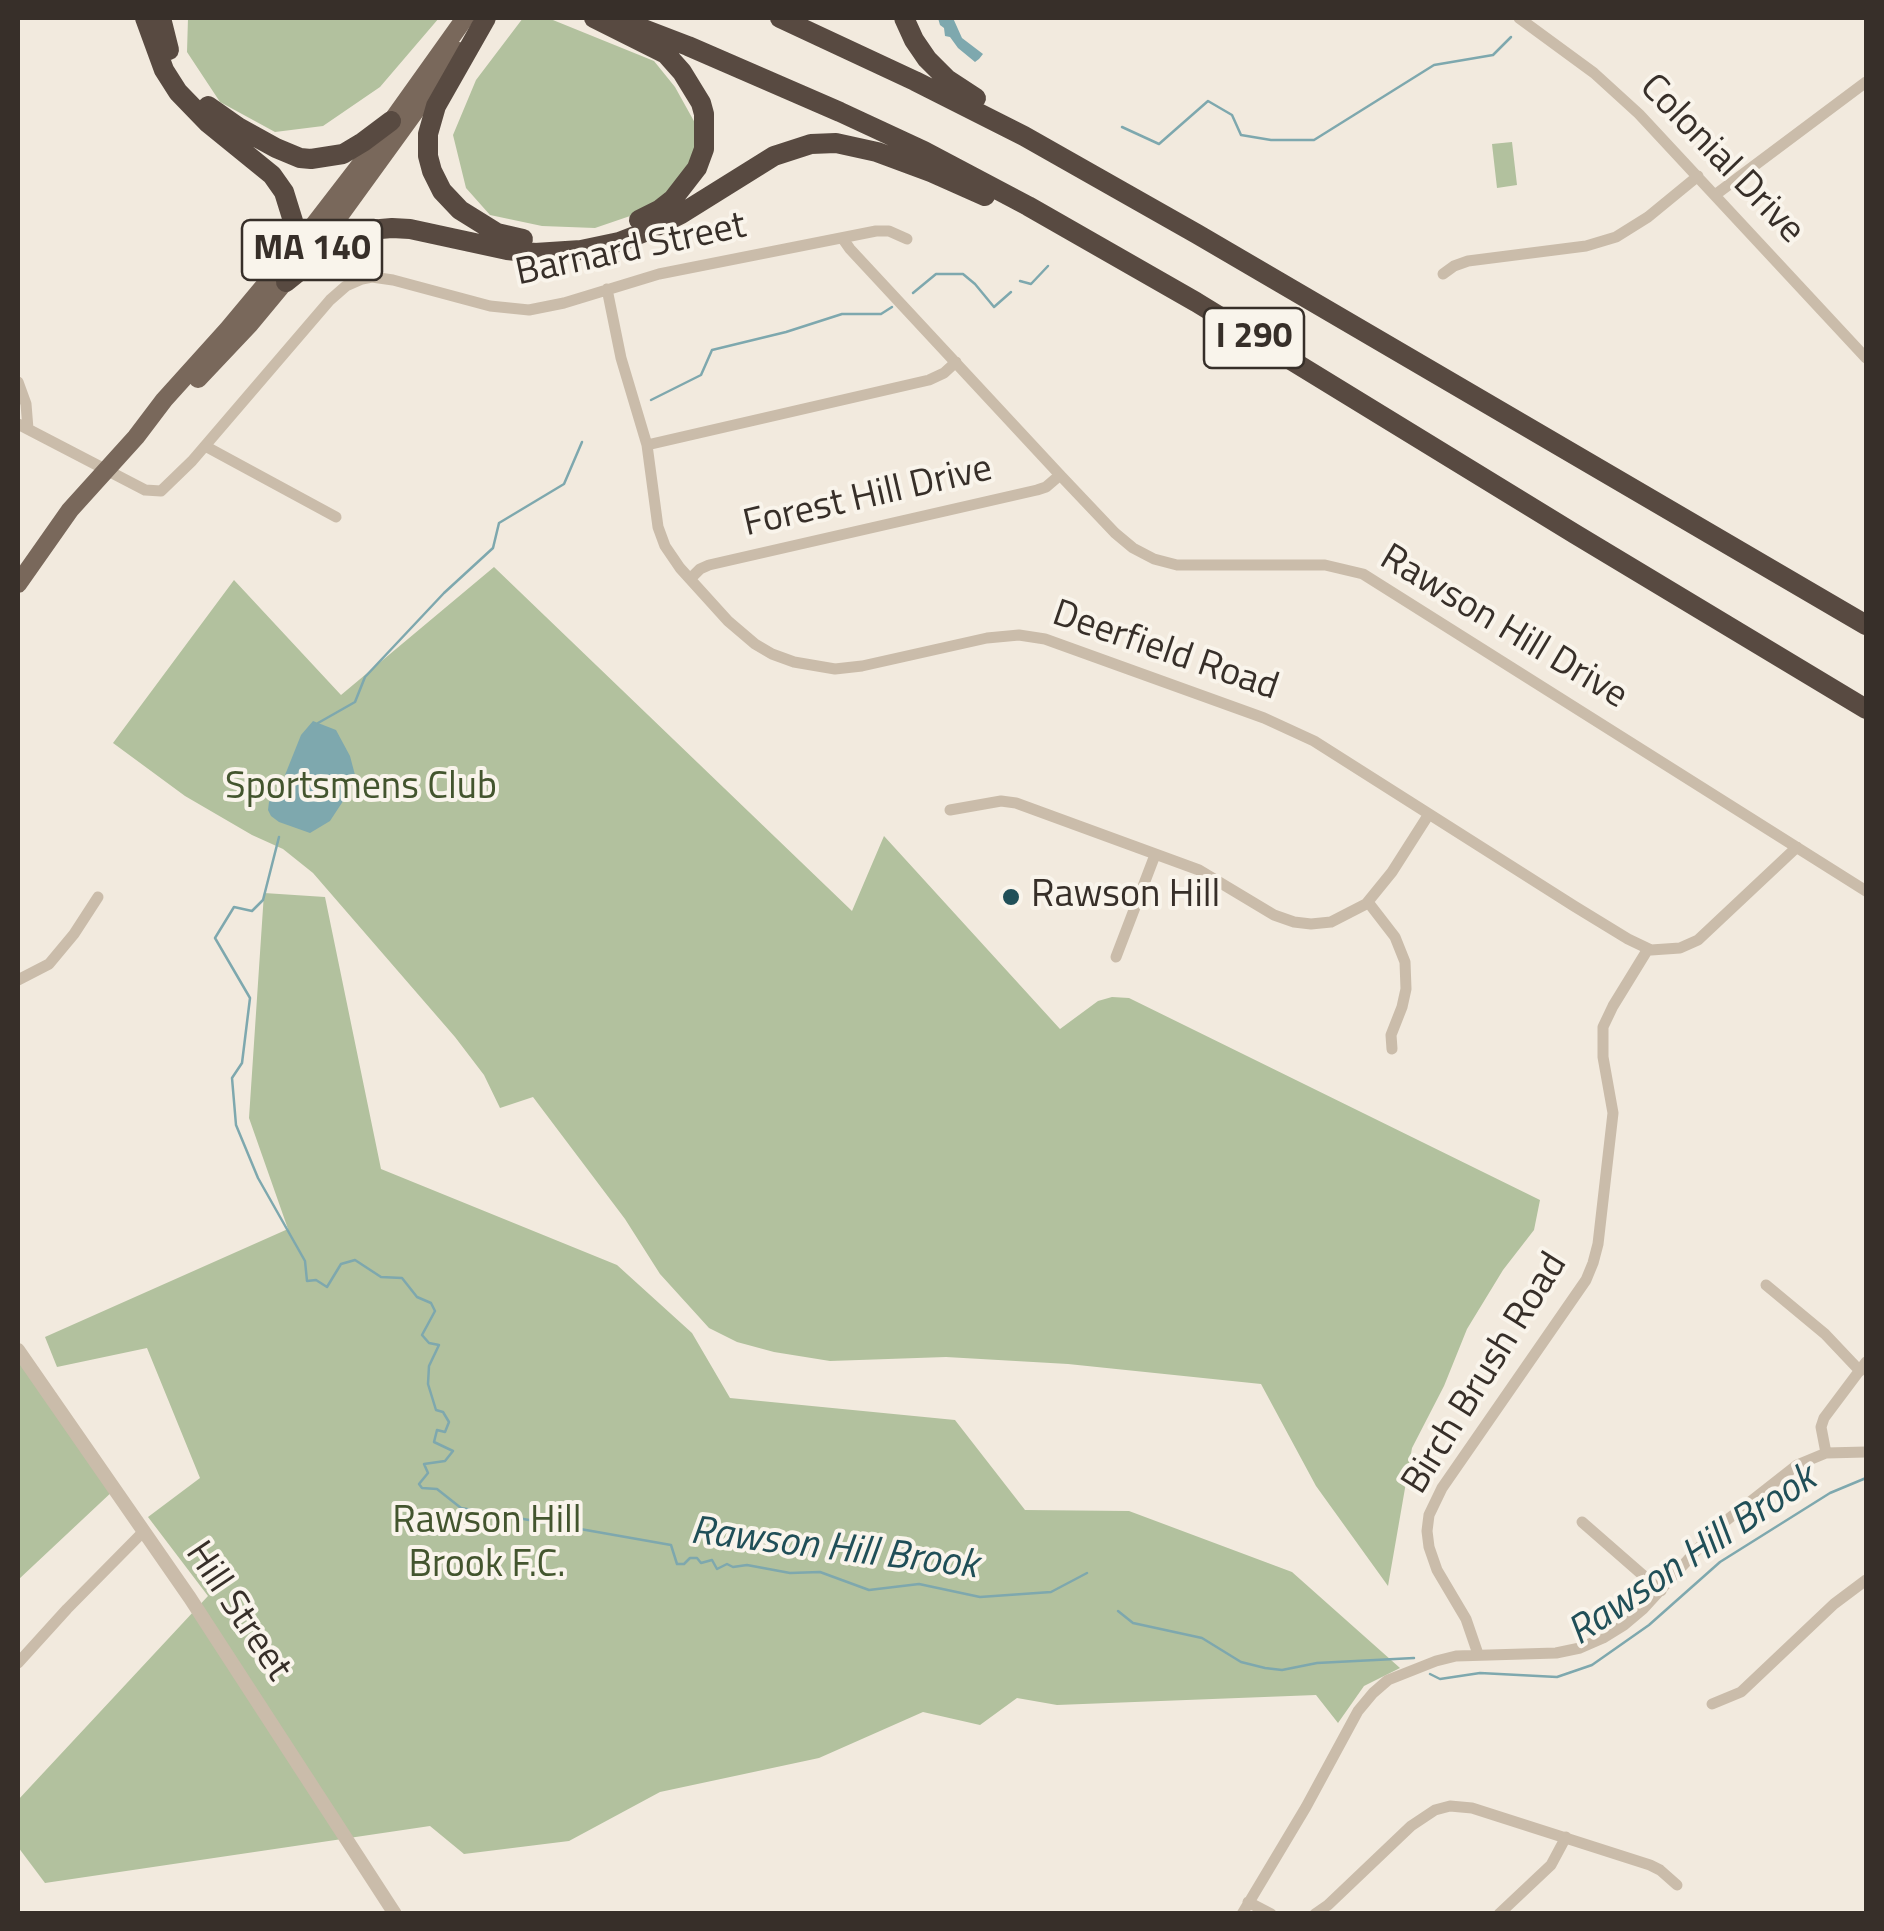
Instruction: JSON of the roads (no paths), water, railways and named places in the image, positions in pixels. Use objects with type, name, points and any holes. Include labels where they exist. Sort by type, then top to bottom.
[{"type":"highway","points":[[145,18],[164,70],[178,92],[208,123],[272,175],[284,192],[294,230],[281,276]]},
{"type":"highway","points":[[161,18],[169,50],[194,92],[227,120],[287,154],[322,159],[343,154],[391,121]]},
{"type":"highway","points":[[484,18],[463,35],[436,106],[428,134],[432,171],[442,191],[480,224],[504,236],[546,240],[588,237],[631,224],[666,205],[697,168],[704,149],[700,99],[682,72],[666,54],[594,18]]},
{"type":"highway","name":"I 290","points":[[615,18],[775,83],[982,181],[1196,302],[1866,709]]},
{"type":"highway","name":"I 290","points":[[780,18],[1024,136],[1866,625]]},
{"type":"highway","points":[[904,18],[914,40],[938,72],[985,102],[1024,136]]},
{"type":"highway","points":[[281,276],[337,241],[369,230],[410,229],[535,253],[582,250],[618,242],[681,214],[774,156],[811,144],[836,144],[876,152],[931,172],[1058,232],[1090,242]]},
{"type":"main road","name":"MA 140","points":[[281,276],[338,218],[463,35]]},
{"type":"main road","name":"MA 140","points":[[18,584],[62,520],[136,437],[201,376],[281,276],[391,121],[463,35]]},
{"type":"street","name":"Colonial Drive","points":[[1519,18],[1610,86],[1642,116],[1866,358]]},
{"type":"street","points":[[1716,195],[1866,82]]},
{"type":"street","points":[[1442,274],[1468,261],[1586,246],[1616,237],[1648,217],[1698,176]]},
{"type":"street","name":"Barnard Street","points":[[106,471],[145,490],[161,490],[175,480],[330,300],[356,281],[382,278],[490,306],[524,310],[551,306],[659,274],[883,231],[908,239]]},
{"type":"street","name":"Rawson Hill Drive","points":[[843,239],[1060,475],[1124,541],[1144,554],[1189,567],[1325,565],[1367,576],[1866,890]]},
{"type":"street","name":"Deerfield Road","points":[[607,290],[647,445],[660,534],[670,554],[728,622],[761,648],[790,661],[825,668],[862,666],[987,638],[1022,635],[1045,639],[1284,726],[1332,750],[1620,935],[1648,949]]},
{"type":"street","points":[[647,445],[924,382],[956,362]]},
{"type":"street","points":[[18,382],[26,404],[23,426],[106,471]]},
{"type":"street","points":[[205,446],[336,517]]},
{"type":"street","name":"Forest Hill Drive","points":[[690,579],[708,565],[1037,490],[1060,475]]},
{"type":"street","points":[[950,810],[1016,802],[1200,870],[1274,915],[1311,924],[1331,922],[1368,902],[1430,814]]},
{"type":"street","points":[[1648,949],[1676,949],[1698,940],[1797,847]]},
{"type":"street","points":[[1116,957],[1155,855]]},
{"type":"street","points":[[18,980],[50,964],[98,897]]},
{"type":"street","points":[[1368,902],[1395,936],[1405,962],[1406,989],[1391,1036],[1392,1049]]},
{"type":"street","name":"Birch Brush Road","points":[[1478,1654],[1466,1619],[1437,1570],[1429,1547],[1429,1514],[1442,1488],[1586,1280],[1593,1263],[1613,1113],[1601,1036],[1608,1014],[1648,949]]},
{"type":"street","points":[[1766,1285],[1863,1367],[1824,1418],[1826,1453]]},
{"type":"street","name":"Hill Street","points":[[18,1350],[144,1531],[395,1914]]},
{"type":"street","points":[[1271,1914],[1245,1908],[1306,1807],[1343,1736],[1372,1693],[1388,1680],[1456,1656],[1529,1655],[1580,1648],[1624,1625],[1718,1528],[1797,1465],[1826,1453],[1866,1452]]},
{"type":"street","points":[[1582,1522],[1661,1591]]},
{"type":"street","points":[[18,1663],[144,1531]]},
{"type":"street","points":[[1712,1704],[1740,1692],[1842,1597],[1866,1580]]},
{"type":"street","points":[[1314,1914],[1411,1826],[1443,1808],[1457,1806],[1654,1867],[1677,1884]]},
{"type":"street","points":[[1499,1914],[1552,1864],[1566,1837]]},
{"type":"water","points":[[938,18],[953,18],[962,38],[983,54],[979,59],[975,62],[945,36]]},
{"type":"water","points":[[313,721],[336,730],[355,775],[330,821],[310,833],[279,822],[268,810],[269,802],[282,790],[301,735]]},
{"type":"waterway","name":"Rawson Hill Brook","points":[[1122,127],[1159,144],[1208,101],[1232,115],[1241,135],[1314,140],[1434,65],[1493,55],[1511,37]]},
{"type":"waterway","name":"Rawson Hill Brook","points":[[1020,281],[1031,284],[1048,266]]},
{"type":"waterway","name":"Rawson Hill Brook","points":[[913,293],[936,274],[963,274],[994,307],[1011,292]]},
{"type":"waterway","name":"Rawson Hill Brook","points":[[651,400],[701,375],[712,350],[842,314],[881,314],[892,307]]},
{"type":"waterway","name":"Rawson Hill Brook","points":[[318,723],[355,702],[365,677],[444,593],[493,548],[499,523],[564,484],[582,442]]},
{"type":"waterway","name":"Rawson Hill Brook","points":[[279,837],[263,900],[252,911],[234,907],[215,938],[250,998],[242,1063],[232,1078],[236,1125],[258,1178],[305,1261],[307,1281],[316,1280],[327,1287],[341,1264],[355,1260],[381,1277],[402,1278],[417,1297],[431,1303],[435,1311],[422,1335],[429,1343],[439,1345],[429,1366],[428,1384],[436,1410],[443,1412],[449,1422],[445,1432],[437,1430],[434,1442],[453,1451],[445,1461],[424,1464],[428,1473],[419,1484],[422,1488],[437,1489],[461,1508],[671,1545],[677,1564],[697,1558],[701,1563],[712,1560],[717,1569],[727,1564],[790,1573],[820,1572],[869,1590],[919,1584],[980,1597],[1051,1592],[1087,1573]]},
{"type":"waterway","name":"Rawson Hill Brook","points":[[1430,1674],[1440,1679],[1480,1673],[1557,1677],[1592,1665],[1649,1625],[1720,1562],[1830,1493],[1866,1478]]},
{"type":"waterway","name":"Rawson Hill Brook","points":[[1118,1611],[1133,1623],[1202,1638],[1241,1662],[1265,1668],[1282,1670],[1317,1663],[1414,1658]]},
{"type":"place","name":"Rawson Hill","points":[[1011,897]]},
{"type":"park label","name":"Sportsmens Club","points":[[361,789]]},
{"type":"park label","name":"Rawson Hill Brook F.C.","points":[[487,1545]]}]
